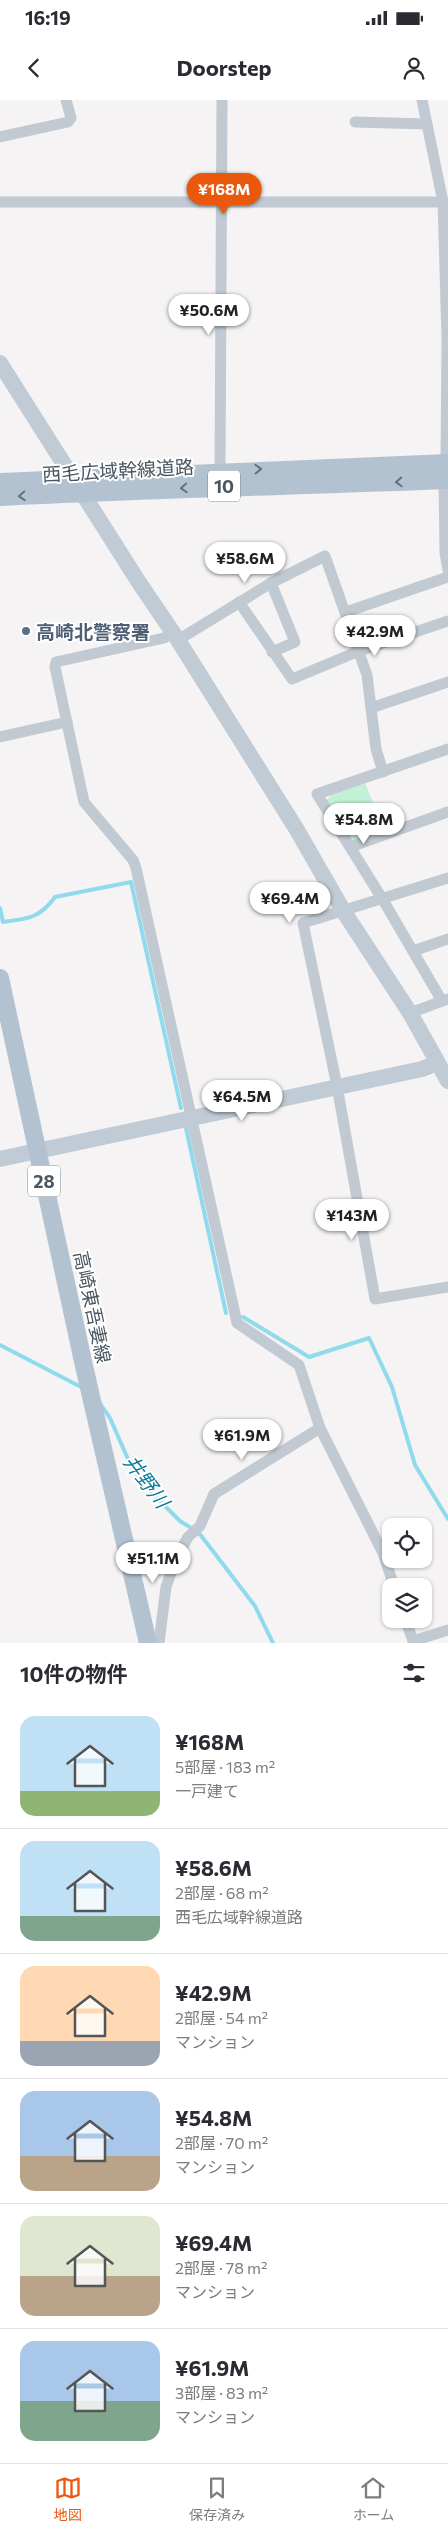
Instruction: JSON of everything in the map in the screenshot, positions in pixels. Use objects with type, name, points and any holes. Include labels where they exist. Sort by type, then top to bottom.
[{"type":"main road","name":"西毛広域幹線道路","points":[[0,482],[220,471],[446,471]]},
{"type":"main road","name":"西毛広域幹線道路","points":[[0,497],[446,471]]},
{"type":"main road","name":"高崎東吾妻線","points":[[0,978],[88,1383],[148,1643]]},
{"type":"street","points":[[0,137],[68,122],[71,118],[66,100]]},
{"type":"street","points":[[220,471],[222,100]]},
{"type":"street","points":[[422,100],[445,202],[447,338],[445,552],[448,570]]},
{"type":"street","points":[[355,122],[427,124]]},
{"type":"street","points":[[0,202],[445,202]]},
{"type":"street","points":[[0,364],[176,636],[297,830],[344,912],[410,1013],[448,1081]]},
{"type":"street","points":[[383,772],[376,749],[367,675],[325,556],[271,583],[176,636],[56,662],[55,667],[84,802],[133,860],[136,868],[238,1323],[299,1365],[320,1428],[383,1553],[391,1578]]},
{"type":"street","points":[[346,612],[448,577]]},
{"type":"street","points":[[271,583],[295,642],[272,652]]},
{"type":"street","points":[[239,602],[292,679],[359,651],[448,621]]},
{"type":"street","points":[[371,708],[448,682]]},
{"type":"street","points":[[0,737],[67,722]]},
{"type":"street","points":[[410,1013],[445,1000],[413,951],[384,900],[318,794],[448,749]]},
{"type":"street","points":[[350,847],[448,812]]},
{"type":"street","points":[[448,878],[384,900],[303,923],[337,1086],[376,1299],[448,1287]]},
{"type":"street","points":[[413,951],[448,939]]},
{"type":"street","points":[[0,1159],[422,1069],[437,1063]]},
{"type":"street","points":[[159,1643],[166,1587],[176,1558],[188,1537],[200,1526],[214,1494],[320,1428]]},
{"type":"street","points":[[408,1628],[413,1642],[448,1630]]},
{"type":"green space","points":[[365,783],[384,829],[355,840],[349,839],[327,801],[331,794]]},
{"type":"waterway","points":[[0,908],[3,922],[20,920],[39,913],[55,897],[131,882],[181,1108]]},
{"type":"waterway","points":[[186,1128],[226,1313]]},
{"type":"waterway","points":[[243,1317],[309,1357],[369,1338],[392,1387],[415,1465],[448,1519]]},
{"type":"waterway","name":"井野川","points":[[0,1345],[83,1388]]},
{"type":"waterway","name":"井野川","points":[[98,1401],[110,1418],[131,1466],[157,1498],[180,1521],[199,1533],[255,1606],[273,1643]]},
{"type":"place","name":"高崎北警察署","points":[[26,631]]}]
